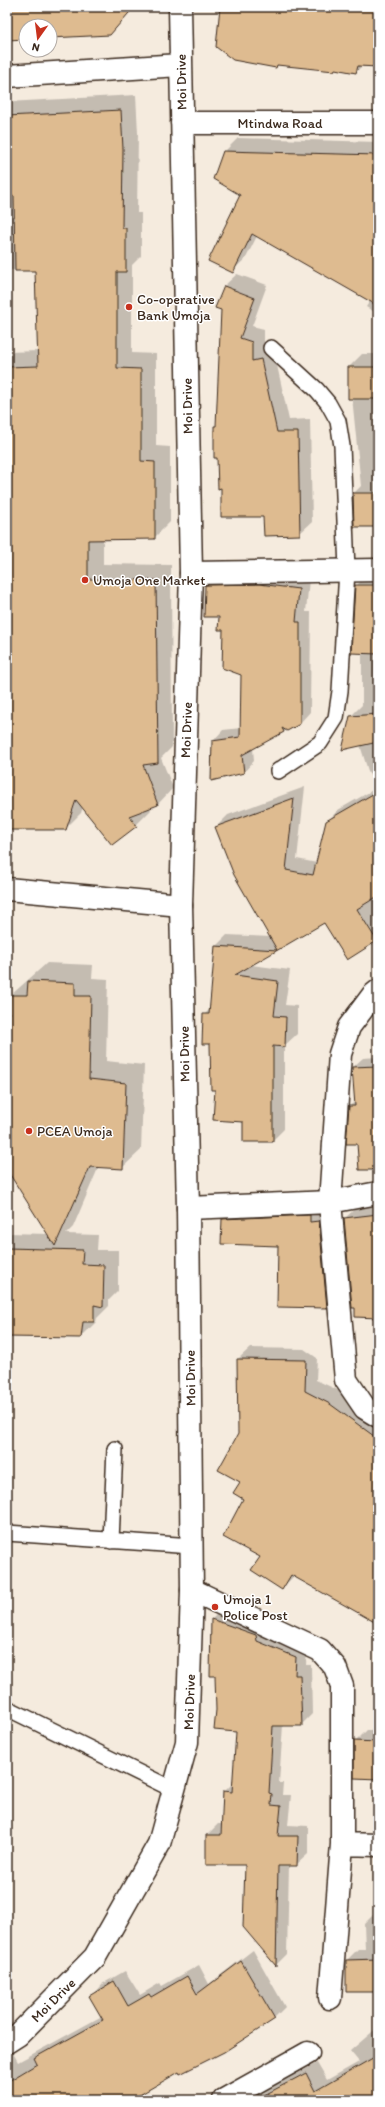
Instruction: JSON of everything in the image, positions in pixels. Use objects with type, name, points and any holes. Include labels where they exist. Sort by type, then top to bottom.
[{"type":"street","name":"Moi Drive","points":[[7,2042],[18,2036],[95,1957],[159,1844],[187,1742],[192,1546],[188,1208],[181,905],[190,573],[180,7]]},
{"type":"street","points":[[7,76],[180,66]]},
{"type":"street","name":"Mtindwa Road","points":[[182,123],[378,123]]},
{"type":"street","points":[[190,573],[378,570]]},
{"type":"street","points":[[7,889],[181,905]]},
{"type":"street","points":[[378,991],[373,994],[349,1027],[340,1054],[330,1202],[346,1380],[365,1408],[378,1416]]},
{"type":"street","points":[[188,1208],[330,1202],[378,1193]]},
{"type":"street","points":[[192,1590],[320,1650],[335,1667],[342,1686],[342,1844],[330,1998]]},
{"type":"street","points":[[342,1844],[378,1845]]},
{"type":"street","points":[[224,2100],[308,2053]]},
{"type":"lane","points":[[270,348],[317,390],[328,403],[338,421],[342,446],[347,570],[340,690],[336,718],[320,743],[278,772]]},
{"type":"lane","points":[[111,1541],[114,1449]]},
{"type":"lane","points":[[7,1533],[192,1546]]},
{"type":"lane","points":[[7,1708],[174,1790]]},
{"type":"building","points":[[7,7],[134,7],[110,35],[58,38],[58,18],[18,18],[18,39],[7,40]]},
{"type":"building","points":[[220,7],[378,7],[378,67],[358,66],[356,73],[335,69],[334,71],[277,65],[276,68],[233,60],[216,47]]},
{"type":"building","name":"Umoja One Market","points":[[121,110],[123,149],[122,228],[126,228],[126,272],[117,272],[117,368],[141,369],[141,461],[155,462],[155,539],[88,540],[88,579],[156,580],[158,763],[143,765],[158,805],[129,816],[137,826],[112,845],[76,800],[66,830],[7,830],[7,367],[38,366],[35,271],[15,271],[14,196],[7,196],[7,116]]},
{"type":"building","points":[[223,151],[378,155],[378,306],[252,234],[233,273],[208,261],[240,195],[213,179]]},
{"type":"building","points":[[224,286],[255,298],[240,338],[252,342],[252,361],[261,359],[277,432],[298,432],[300,535],[264,536],[263,517],[221,517],[221,488],[218,489],[217,458],[214,458],[214,426],[216,426],[221,310],[215,308]]},
{"type":"building","points":[[348,367],[376,367],[376,399],[348,399]]},
{"type":"building","points":[[353,493],[378,493],[378,527],[354,527]]},
{"type":"building","points":[[259,584],[299,589],[296,622],[300,622],[300,724],[287,731],[282,728],[284,732],[242,755],[244,773],[211,781],[212,741],[240,737],[241,675],[222,668],[223,630],[218,630],[219,617],[204,617],[205,585]]},
{"type":"building","points":[[355,585],[378,585],[378,654],[351,653]]},
{"type":"building","points":[[378,714],[378,742],[342,750],[350,716]]},
{"type":"building","points":[[378,791],[378,896],[357,909],[377,941],[347,960],[324,923],[235,975],[278,981],[274,1016],[286,1017],[285,1047],[273,1046],[273,1142],[243,1142],[243,1122],[213,1120],[215,1090],[211,1090],[210,1044],[202,1044],[203,1014],[209,1014],[215,946],[277,950],[234,875],[215,827],[294,798],[286,870],[313,875],[326,821]]},
{"type":"building","points":[[28,981],[75,983],[75,996],[91,996],[89,1079],[126,1083],[123,1169],[90,1167],[55,1246],[7,1170],[7,1071],[10,995],[27,995]]},
{"type":"building","points":[[378,1066],[378,1170],[359,1170],[357,1144],[346,1144],[349,1106],[355,1106],[352,1067]]},
{"type":"building","points":[[378,1214],[378,1318],[355,1317],[355,1308],[352,1308],[344,1218]]},
{"type":"building","points":[[310,1215],[310,1222],[319,1221],[327,1308],[277,1307],[278,1246],[221,1244],[222,1219]]},
{"type":"building","points":[[7,1248],[83,1250],[82,1264],[104,1265],[103,1307],[94,1305],[94,1322],[83,1322],[81,1338],[7,1337]]},
{"type":"building","points":[[237,1359],[306,1360],[305,1391],[330,1404],[378,1439],[378,1624],[291,1575],[282,1590],[251,1570],[260,1557],[223,1537],[243,1499],[233,1493],[240,1482],[218,1470],[238,1434]]},
{"type":"building","points":[[211,1619],[256,1635],[257,1641],[296,1657],[295,1675],[300,1675],[302,1726],[273,1726],[269,1793],[272,1794],[271,1805],[281,1806],[278,1836],[298,1836],[297,1866],[278,1866],[276,1966],[243,1927],[245,1865],[206,1865],[206,1835],[221,1835],[223,1791],[232,1792],[236,1732],[214,1730],[216,1710],[215,1676],[210,1676]]},
{"type":"building","points":[[354,1741],[378,1742],[378,1779],[354,1778]]},
{"type":"building","points":[[378,1959],[378,1992],[346,1992],[346,1960]]},
{"type":"building","points":[[241,1961],[275,2019],[224,2052],[180,2074],[179,2072],[131,2100],[7,2100],[7,2082],[37,2064],[34,2058],[103,2020],[89,1996],[114,1981],[128,2006],[149,1994],[151,1997],[187,1976],[197,1994]]},
{"type":"building","points":[[378,2055],[378,2100],[255,2100],[306,2073],[315,2091]]},
{"type":"place","name":"Co-operative Bank Umoja","points":[[129,307]]},
{"type":"place","name":"Umoja One Market","points":[[85,580]]},
{"type":"place","name":"PCEA Umoja","points":[[29,1131]]},
{"type":"place","name":"Umoja 1 Police Post","points":[[215,1607]]}]
